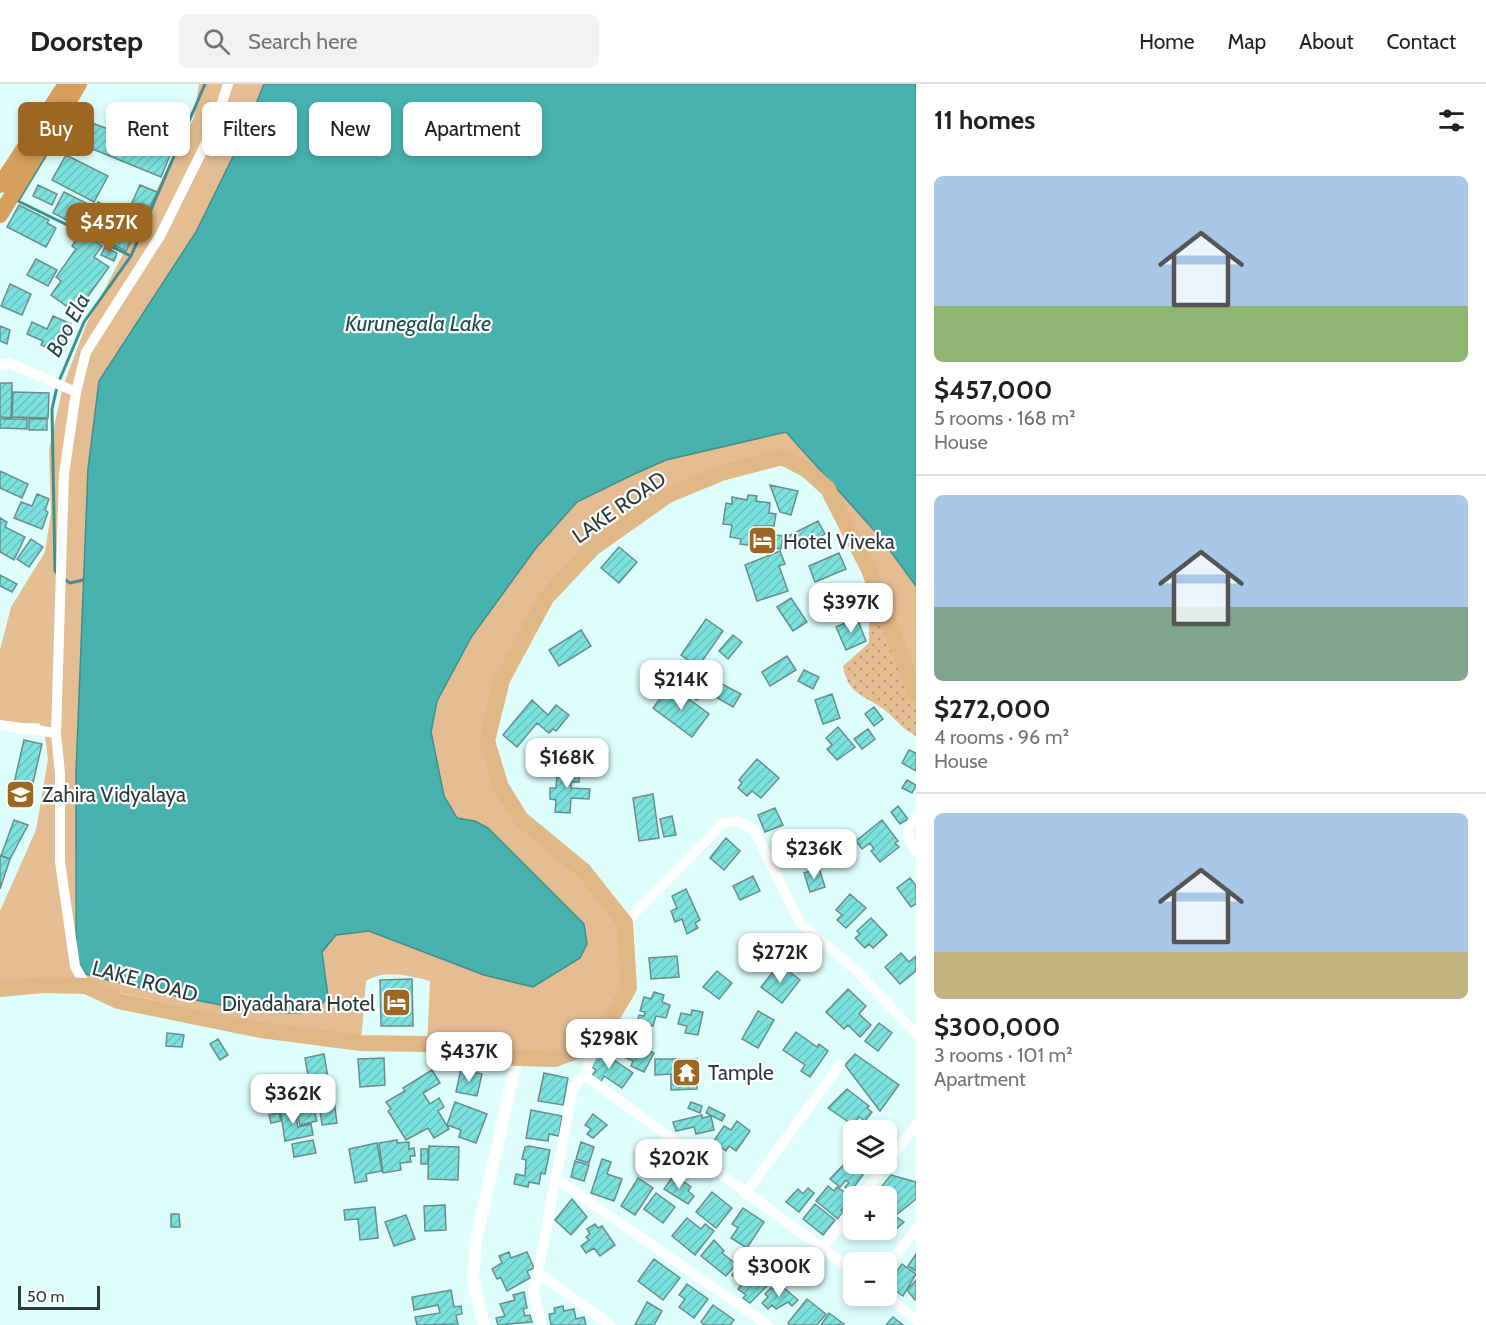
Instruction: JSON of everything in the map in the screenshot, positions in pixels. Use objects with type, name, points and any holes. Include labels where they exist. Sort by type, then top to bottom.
[{"type":"highway","points":[[0,185],[66,84]]},
{"type":"highway","points":[[0,215],[79,84]]},
{"type":"main road","name":"LAKE ROAD","points":[[625,923],[585,871],[521,819],[501,787],[487,741],[502,680],[546,598],[593,548],[668,495],[721,473],[782,457],[807,470],[828,489],[869,570],[916,694]]},
{"type":"main road","points":[[596,1044],[629,988],[625,923]]},
{"type":"main road","name":"LAKE ROAD","points":[[0,989],[22,986],[86,986],[118,1001],[261,1030],[361,1043],[427,1044],[517,1058],[555,1059],[596,1044]]},
{"type":"street","points":[[86,986],[75,966],[60,862],[60,774],[56,733],[64,474],[76,392],[86,352],[160,236],[215,125],[228,84]]},
{"type":"street","points":[[0,364],[9,363],[76,392]]},
{"type":"street","points":[[0,725],[56,733]]},
{"type":"street","points":[[916,817],[907,827],[906,836],[916,852]]},
{"type":"street","points":[[625,923],[723,823],[738,821],[754,830],[800,923],[854,968],[916,1034]]},
{"type":"street","points":[[542,1325],[533,1292],[573,1088],[584,1075],[596,1044]]},
{"type":"street","points":[[484,1325],[473,1279],[476,1241],[517,1058]]},
{"type":"street","points":[[745,1194],[840,1065]]},
{"type":"street","points":[[584,1075],[843,1264]]},
{"type":"street","points":[[897,1150],[916,1125]]},
{"type":"street","points":[[869,1186],[878,1174]]},
{"type":"street","points":[[555,1178],[768,1325]]},
{"type":"street","points":[[821,1249],[843,1220]]},
{"type":"street","points":[[897,1254],[916,1229]]},
{"type":"street","points":[[538,1273],[611,1325]]},
{"type":"street","points":[[897,1304],[916,1320]]},
{"type":"shaded area","points":[[199,84],[264,84],[257,102],[202,102],[202,156],[233,156],[196,232],[99,381],[88,469],[76,773],[75,966],[86,985],[86,974],[263,1011],[300,1013],[328,996],[322,952],[336,935],[369,931],[484,975],[520,861],[493,833],[468,820],[457,818],[444,796],[431,732],[437,701],[472,636],[536,548],[577,502],[630,476],[666,460],[786,432],[880,537],[916,586],[916,694],[828,489],[782,457],[668,495],[546,598],[502,680],[487,741],[501,787],[625,923],[629,988],[596,1044],[555,1059],[427,1044],[430,981],[390,974],[366,981],[361,1043],[86,986],[0,989],[0,911],[36,830],[48,759],[44,730],[39,723],[0,723],[0,650],[11,607],[45,552],[51,512],[49,450],[63,386],[86,325],[174,156],[190,156],[190,126],[194,118]]},
{"type":"shaded area","points":[[881,601],[916,659],[916,736],[880,706],[854,690],[849,684],[843,666],[869,643],[869,621]]},
{"type":"water","name":"Kurunegala Lake","points":[[264,84],[916,84],[916,586],[880,537],[786,432],[666,460],[577,502],[536,548],[472,636],[437,701],[431,732],[444,796],[457,818],[475,821],[488,828],[584,924],[587,944],[580,958],[533,987],[484,975],[369,931],[336,935],[322,952],[328,996],[318,1008],[300,1013],[245,1009],[149,990],[86,974],[78,961],[76,945],[76,773],[88,469],[99,381],[196,232],[233,156],[297,156],[297,102],[257,102]]},
{"type":"building","points":[[94,124],[106,128],[106,154],[94,150]]},
{"type":"building","points":[[65,156],[108,176],[94,202],[52,180]]},
{"type":"building","points":[[110,156],[170,156],[161,177]]},
{"type":"building","points":[[38,185],[57,194],[52,205],[33,196]]},
{"type":"building","points":[[140,185],[157,192],[147,213],[131,205]]},
{"type":"building","points":[[64,192],[92,206],[80,227],[53,213]]},
{"type":"building","points":[[98,202],[140,223],[126,251],[83,230]]},
{"type":"building","points":[[19,205],[49,220],[47,223],[56,228],[46,247],[7,227]]},
{"type":"building","points":[[81,232],[102,246],[94,257],[109,267],[76,313],[51,295],[61,281],[56,277],[76,249],[72,246]]},
{"type":"building","points":[[105,247],[117,253],[114,261],[101,255]]},
{"type":"building","points":[[36,259],[57,270],[48,286],[27,275]]},
{"type":"building","points":[[10,284],[31,294],[22,315],[1,306]]},
{"type":"building","points":[[53,316],[71,324],[59,353],[41,345],[43,341],[27,334],[32,322],[47,329]]},
{"type":"building","points":[[0,326],[10,330],[7,344],[0,341]]},
{"type":"building","points":[[0,383],[12,383],[11,418],[0,417]]},
{"type":"building","points":[[13,392],[49,393],[48,418],[12,417]]},
{"type":"building","points":[[0,419],[27,419],[27,429],[0,428]]},
{"type":"building","points":[[29,419],[47,419],[47,430],[29,430]]},
{"type":"building","points":[[0,471],[28,484],[22,498],[0,488]]},
{"type":"building","points":[[770,485],[798,491],[791,515],[780,512]]},
{"type":"building","points":[[37,494],[49,499],[45,510],[48,512],[42,529],[14,518],[21,502],[32,506]]},
{"type":"building","points":[[748,495],[757,496],[756,501],[770,503],[769,513],[776,514],[774,526],[754,526],[753,532],[783,536],[781,549],[740,544],[741,539],[730,537],[732,525],[723,524],[726,503],[732,504],[732,497],[747,500]]},
{"type":"building","points":[[0,518],[7,522],[5,527],[25,537],[14,560],[0,552]]},
{"type":"building","points":[[818,521],[825,534],[795,550],[788,536]]},
{"type":"building","points":[[31,539],[43,547],[29,567],[17,559]]},
{"type":"building","points":[[619,547],[637,562],[619,583],[601,568]]},
{"type":"building","points":[[780,551],[785,564],[779,566],[788,591],[757,601],[745,565]]},
{"type":"building","points":[[839,553],[846,569],[815,582],[809,566]]},
{"type":"building","points":[[0,575],[17,584],[12,592],[0,586]]},
{"type":"building","points":[[791,598],[807,622],[793,631],[777,607]]},
{"type":"building","points":[[857,618],[866,641],[846,650],[836,627]]},
{"type":"building","points":[[706,619],[723,631],[698,667],[681,655]]},
{"type":"building","points":[[581,630],[591,646],[559,666],[549,650]]},
{"type":"building","points":[[733,635],[742,642],[728,659],[719,651]]},
{"type":"building","points":[[787,656],[796,670],[770,686],[762,672]]},
{"type":"building","points":[[804,670],[819,677],[813,689],[798,681]]},
{"type":"building","points":[[705,675],[741,694],[733,707],[711,694],[696,700],[676,681]]},
{"type":"building","points":[[670,685],[709,714],[692,737],[653,708]]},
{"type":"building","points":[[832,694],[840,718],[823,724],[815,700]]},
{"type":"building","points":[[532,700],[548,715],[556,705],[569,715],[556,731],[553,729],[549,733],[537,723],[517,747],[503,735]]},
{"type":"building","points":[[874,707],[883,719],[874,726],[865,714]]},
{"type":"building","points":[[838,727],[855,747],[837,760],[827,749],[832,745],[826,738]]},
{"type":"building","points":[[868,729],[875,739],[862,749],[854,739]]},
{"type":"building","points":[[24,740],[42,744],[32,787],[14,783]]},
{"type":"building","points":[[909,750],[916,753],[916,771],[902,763]]},
{"type":"building","points":[[757,759],[779,778],[761,798],[752,791],[747,796],[738,788],[742,783],[739,780]]},
{"type":"building","points":[[558,765],[572,766],[572,772],[579,772],[579,782],[571,782],[571,788],[590,789],[589,799],[571,798],[570,813],[555,812],[556,800],[550,799],[550,788],[556,788]]},
{"type":"building","points":[[907,780],[916,785],[912,793],[902,788]]},
{"type":"building","points":[[653,794],[659,838],[639,841],[633,798]]},
{"type":"building","points":[[898,806],[908,819],[900,824],[891,812]]},
{"type":"building","points":[[775,808],[783,825],[765,832],[758,815]]},
{"type":"building","points":[[672,816],[676,835],[664,837],[660,819]]},
{"type":"building","points":[[14,820],[28,825],[10,859],[1,856]]},
{"type":"building","points":[[882,820],[898,841],[895,843],[899,847],[880,862],[871,851],[874,849],[870,843],[862,849],[856,841]]},
{"type":"building","points":[[795,836],[805,859],[788,867],[785,861],[780,863],[775,852],[780,850],[777,843]]},
{"type":"building","points":[[726,838],[740,851],[724,870],[710,858]]},
{"type":"building","points":[[0,855],[10,859],[0,889]]},
{"type":"building","points":[[819,868],[825,887],[810,892],[804,873]]},
{"type":"building","points":[[753,876],[760,891],[740,900],[733,886]]},
{"type":"building","points":[[910,878],[916,886],[916,904],[911,907],[897,888]]},
{"type":"building","points":[[686,889],[700,920],[695,923],[698,928],[687,934],[682,919],[675,922],[671,911],[677,908],[672,896]]},
{"type":"building","points":[[850,894],[866,908],[846,928],[837,920],[842,915],[836,910]]},
{"type":"building","points":[[871,918],[887,935],[873,948],[869,944],[865,948],[855,938],[860,934],[857,931]]},
{"type":"building","points":[[901,953],[909,962],[916,956],[916,971],[900,984],[885,967]]},
{"type":"building","points":[[677,956],[679,977],[651,979],[649,958]]},
{"type":"building","points":[[779,964],[800,980],[782,1003],[761,987]]},
{"type":"building","points":[[717,971],[732,983],[719,999],[703,987]]},
{"type":"building","name":"Diyadahara Hotel","points":[[412,979],[413,1026],[381,1026],[380,980]]},
{"type":"building","points":[[848,989],[866,1006],[859,1014],[871,1025],[860,1037],[848,1025],[844,1029],[826,1012]]},
{"type":"building","points":[[654,992],[664,995],[662,1002],[670,1005],[666,1018],[656,1016],[653,1026],[637,1022],[639,1015],[644,1016],[645,1012],[640,1011],[644,997],[651,999]]},
{"type":"building","points":[[692,1010],[703,1012],[698,1035],[685,1033],[687,1026],[678,1024],[681,1013],[691,1015]]},
{"type":"building","points":[[758,1011],[774,1020],[758,1048],[742,1039]]},
{"type":"building","points":[[879,1023],[892,1033],[878,1051],[865,1041]]},
{"type":"building","points":[[611,1032],[654,1053],[644,1072],[631,1066],[633,1061],[604,1047]]},
{"type":"building","points":[[796,1032],[817,1047],[819,1044],[828,1051],[810,1077],[801,1071],[805,1065],[783,1050]]},
{"type":"building","points":[[167,1033],[184,1035],[182,1047],[166,1046]]},
{"type":"building","points":[[218,1039],[228,1055],[220,1060],[210,1044]]},
{"type":"building","points":[[599,1050],[633,1073],[622,1088],[604,1076],[600,1083],[591,1077],[596,1070],[589,1065]]},
{"type":"building","points":[[324,1054],[329,1084],[310,1087],[305,1058]]},
{"type":"building","points":[[855,1054],[899,1085],[880,1111],[845,1065]]},
{"type":"building","points":[[384,1058],[385,1085],[360,1087],[358,1059]]},
{"type":"building","points":[[655,1059],[697,1059],[697,1089],[671,1090],[671,1074],[655,1075]]},
{"type":"building","points":[[461,1069],[482,1074],[477,1096],[456,1092]]},
{"type":"building","points":[[432,1070],[440,1083],[423,1093],[430,1104],[439,1098],[444,1107],[438,1111],[449,1129],[434,1138],[428,1128],[406,1140],[388,1111],[391,1109],[386,1102],[405,1091],[403,1088]]},
{"type":"building","points":[[544,1073],[568,1078],[563,1105],[538,1101]]},
{"type":"building","points":[[847,1089],[869,1106],[867,1108],[872,1112],[866,1120],[859,1117],[857,1120],[846,1120],[828,1108]]},
{"type":"building","points":[[311,1100],[317,1121],[300,1125],[294,1105]]},
{"type":"building","points":[[334,1100],[337,1123],[322,1125],[319,1102]]},
{"type":"building","points":[[455,1102],[487,1114],[476,1143],[459,1137],[461,1130],[447,1125]]},
{"type":"building","points":[[691,1102],[702,1106],[700,1113],[688,1108]]},
{"type":"building","points":[[293,1105],[298,1127],[311,1124],[313,1135],[285,1141],[280,1108]]},
{"type":"building","points":[[709,1107],[725,1115],[722,1121],[706,1113]]},
{"type":"building","points":[[531,1110],[562,1116],[559,1136],[549,1134],[548,1141],[526,1138]]},
{"type":"building","points":[[279,1113],[281,1121],[271,1123],[269,1115]]},
{"type":"building","points":[[593,1114],[607,1125],[593,1138],[587,1134],[591,1129],[585,1125]]},
{"type":"building","points":[[702,1115],[702,1118],[711,1116],[714,1130],[696,1134],[694,1127],[676,1131],[673,1122]]},
{"type":"building","points":[[737,1121],[750,1131],[736,1151],[729,1146],[726,1151],[713,1142],[724,1126],[731,1130]]},
{"type":"building","points":[[313,1140],[316,1153],[294,1157],[292,1144]]},
{"type":"building","points":[[397,1140],[397,1143],[409,1142],[409,1149],[414,1148],[415,1156],[410,1156],[411,1162],[400,1163],[401,1170],[383,1173],[379,1143]]},
{"type":"building","points":[[581,1142],[594,1147],[589,1163],[576,1159]]},
{"type":"building","points":[[377,1143],[382,1171],[366,1174],[367,1181],[355,1183],[349,1149]]},
{"type":"building","points":[[429,1146],[459,1147],[458,1180],[428,1179]]},
{"type":"building","points":[[525,1147],[550,1150],[545,1174],[541,1173],[539,1184],[529,1182],[528,1187],[514,1184],[516,1174],[525,1176],[526,1160],[522,1159]]},
{"type":"building","points":[[421,1149],[428,1149],[428,1164],[421,1164]]},
{"type":"building","points":[[602,1159],[611,1162],[607,1174],[622,1179],[614,1201],[591,1193]]},
{"type":"building","points":[[575,1161],[589,1165],[584,1181],[571,1177]]},
{"type":"building","points":[[843,1165],[843,1174],[863,1175],[855,1186],[846,1186],[849,1183],[846,1180],[840,1187],[830,1179]]},
{"type":"building","points":[[674,1175],[691,1187],[688,1191],[694,1196],[688,1204],[664,1189]]},
{"type":"building","points":[[891,1175],[916,1182],[916,1199],[897,1214],[897,1186],[882,1186]]},
{"type":"building","points":[[638,1178],[653,1188],[635,1215],[621,1206]]},
{"type":"building","points":[[828,1186],[834,1191],[837,1187],[843,1191],[841,1210],[843,1213],[838,1219],[816,1201]]},
{"type":"building","points":[[808,1188],[814,1193],[799,1212],[786,1202],[798,1189],[803,1194]]},
{"type":"building","points":[[712,1192],[732,1208],[716,1228],[696,1212]]},
{"type":"building","points":[[656,1193],[675,1207],[663,1223],[644,1209]]},
{"type":"building","points":[[572,1199],[587,1217],[571,1235],[555,1220]]},
{"type":"building","points":[[815,1204],[835,1220],[823,1235],[803,1219]]},
{"type":"building","points":[[445,1205],[446,1230],[425,1231],[424,1206]]},
{"type":"building","points":[[375,1207],[378,1238],[360,1240],[358,1219],[345,1220],[344,1210]]},
{"type":"building","points":[[743,1208],[764,1222],[747,1248],[731,1238],[738,1228],[732,1224]]},
{"type":"building","points":[[171,1214],[179,1214],[180,1227],[171,1227]]},
{"type":"building","points":[[406,1215],[415,1239],[394,1246],[385,1222]]},
{"type":"building","points":[[897,1217],[904,1222],[897,1228]]},
{"type":"building","points":[[687,1218],[701,1229],[705,1224],[714,1231],[695,1255],[672,1236]]},
{"type":"building","points":[[595,1224],[598,1228],[602,1226],[615,1245],[600,1256],[594,1248],[586,1253],[581,1246],[589,1240],[586,1237],[590,1234],[587,1229]]},
{"type":"building","points":[[714,1240],[724,1251],[722,1253],[736,1264],[726,1276],[701,1256]]},
{"type":"building","points":[[509,1252],[511,1258],[527,1252],[534,1268],[527,1271],[530,1278],[507,1291],[501,1278],[497,1279],[492,1269],[502,1263],[499,1256]]},
{"type":"building","points":[[916,1254],[916,1271],[908,1266]]},
{"type":"building","points":[[747,1256],[764,1269],[761,1273],[771,1282],[750,1303],[743,1298],[746,1295],[738,1289],[743,1283],[732,1275]]},
{"type":"building","points":[[654,1259],[680,1278],[663,1300],[638,1281]]},
{"type":"building","points":[[902,1264],[916,1274],[903,1296],[897,1292],[897,1271]]},
{"type":"building","points":[[916,1280],[916,1299],[915,1300],[907,1290]]},
{"type":"building","points":[[687,1284],[708,1299],[694,1318],[679,1307],[685,1299],[679,1295]]},
{"type":"building","points":[[783,1287],[798,1300],[792,1306],[788,1302],[776,1309],[772,1305],[768,1309],[762,1303],[768,1297],[765,1294],[771,1288],[778,1291]]},
{"type":"building","points":[[451,1290],[454,1307],[461,1306],[462,1314],[456,1315],[458,1324],[417,1325],[415,1317],[440,1313],[438,1305],[414,1310],[412,1297]]},
{"type":"building","points":[[524,1292],[527,1308],[523,1309],[525,1316],[530,1315],[532,1322],[498,1325],[496,1318],[505,1316],[500,1304],[515,1300],[513,1295]]},
{"type":"building","points":[[807,1299],[826,1314],[817,1325],[790,1325],[788,1323]]},
{"type":"building","points":[[647,1302],[662,1311],[654,1325],[635,1325]]},
{"type":"building","points":[[713,1305],[734,1320],[730,1325],[704,1325],[701,1322]]},
{"type":"building","points":[[563,1306],[564,1311],[574,1309],[576,1319],[584,1317],[586,1325],[551,1325],[549,1314],[555,1313],[554,1308]]},
{"type":"building","points":[[829,1313],[844,1324],[821,1325]]},
{"type":"building","points":[[893,1317],[903,1325],[886,1325]]},
{"type":"waterway","name":"Boo Ela","points":[[59,381],[84,322],[131,256],[205,84]]},
{"type":"waterway","points":[[45,156],[18,201],[131,256]]},
{"type":"waterway","name":"Boo Ela","points":[[57,387],[52,409],[55,571],[58,574]]},
{"type":"waterway","name":"Boo Ela","points":[[63,578],[70,583],[83,580]]},
{"type":"place","name":"Hotel Viveka","points":[[762,541]]},
{"type":"place","name":"Zahira Vidyalaya","points":[[21,794]]},
{"type":"place","name":"Diyadahara Hotel","points":[[396,1003]]},
{"type":"place","name":"Tample","points":[[687,1072]]}]
